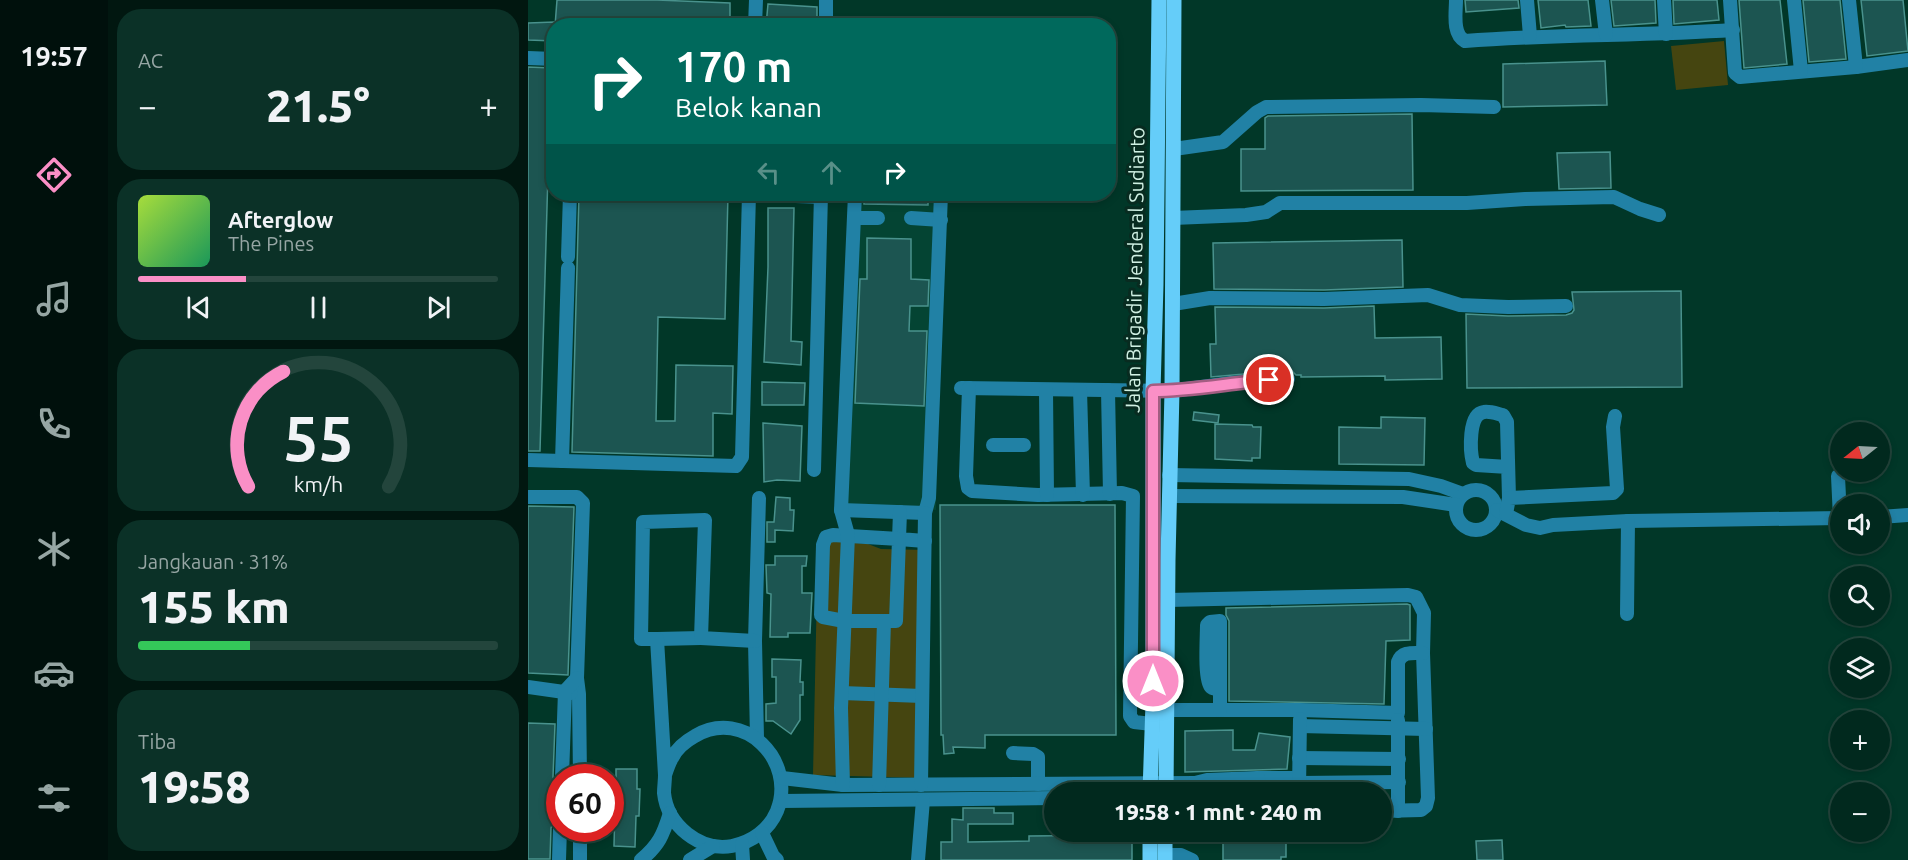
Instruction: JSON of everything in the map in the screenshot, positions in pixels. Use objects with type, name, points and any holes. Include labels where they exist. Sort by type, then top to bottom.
[{"type":"main road","name":"Jalan Brigadir Jenderal Sudiarto","points":[[1150,782],[1153,391],[1160,0]]},
{"type":"main road","name":"Jalan Brigadir Jenderal Sudiarto","points":[[1166,782],[1173,304],[1174,0]]},
{"type":"main road","points":[[1150,842],[1150,860]]},
{"type":"street","points":[[755,18],[756,0]]},
{"type":"street","points":[[826,0],[826,18]]},
{"type":"street","points":[[1456,0],[1457,31],[1459,37],[1465,41],[1530,36],[1666,34],[1733,30]]},
{"type":"street","points":[[1527,0],[1530,36]]},
{"type":"street","points":[[1602,0],[1606,35]]},
{"type":"street","points":[[1664,0],[1666,34]]},
{"type":"street","points":[[1730,0],[1735,73],[1740,78],[1908,60]]},
{"type":"street","points":[[1794,0],[1801,71]]},
{"type":"street","points":[[1850,0],[1856,67]]},
{"type":"street","points":[[528,58],[546,59]]},
{"type":"street","points":[[1174,149],[1223,142],[1257,112],[1266,107],[1421,105],[1494,107]]},
{"type":"street","points":[[1173,218],[1245,215],[1266,212],[1280,203],[1467,203],[1592,197],[1614,197],[1659,215]]},
{"type":"street","points":[[562,461],[570,201]]},
{"type":"street","points":[[528,460],[736,466],[738,464],[741,457],[749,201]]},
{"type":"street","points":[[814,470],[821,201]]},
{"type":"street","points":[[843,785],[842,693],[848,535],[841,510],[855,201]]},
{"type":"street","points":[[921,785],[925,541],[929,498],[941,201]]},
{"type":"street","points":[[854,218],[878,218]]},
{"type":"street","points":[[911,218],[941,220]]},
{"type":"street","points":[[1173,304],[1209,298],[1324,299],[1428,295],[1460,305],[1566,306]]},
{"type":"street","points":[[1152,724],[1134,722],[1130,716],[1132,496],[1122,493],[1047,495],[972,491],[968,488],[966,476],[965,388],[1172,391],[1231,383],[1288,379]]},
{"type":"street","points":[[1046,390],[1047,495]]},
{"type":"street","points":[[1080,390],[1083,495]]},
{"type":"street","points":[[1108,390],[1110,494]]},
{"type":"street","points":[[1509,498],[1613,494],[1617,489],[1613,427],[1615,416]]},
{"type":"street","points":[[993,445],[1023,445]]},
{"type":"street","points":[[1460,499],[1456,513],[1464,527],[1479,531],[1487,528],[1501,512],[1509,498],[1508,467]]},
{"type":"street","points":[[1169,475],[1409,479],[1441,486],[1460,499]]},
{"type":"street","points":[[1169,496],[1460,499],[1474,490],[1484,491],[1493,498],[1501,512],[1526,525],[1540,528],[1553,525],[1628,521],[1830,518]]},
{"type":"street","points":[[528,497],[577,497],[583,503],[577,678],[580,764]]},
{"type":"street","points":[[757,738],[755,641],[759,498]]},
{"type":"street","points":[[841,510],[926,513]]},
{"type":"street","points":[[879,785],[883,694],[900,512]]},
{"type":"street","points":[[1890,516],[1908,515]]},
{"type":"street","points":[[701,639],[705,520],[643,522],[641,639],[755,641]]},
{"type":"street","points":[[1627,614],[1628,521]]},
{"type":"street","points":[[923,623],[844,621],[821,615],[823,545],[826,537],[848,535],[925,541]]},
{"type":"street","points":[[1168,600],[1416,597],[1424,613],[1423,652],[1428,798],[1426,806],[1421,810],[1392,811]]},
{"type":"street","points":[[1220,600],[1220,621],[1210,622],[1207,625],[1207,676],[1212,688],[1220,690],[1220,710]]},
{"type":"street","points":[[657,639],[665,775],[664,794],[670,813],[677,825],[699,842],[727,847],[742,844],[762,832],[774,818],[781,801],[782,778],[773,756],[757,738],[739,730],[720,728],[701,732],[678,749],[665,775]]},
{"type":"street","points":[[1398,811],[1398,662],[1405,653],[1423,652]]},
{"type":"street","points":[[562,764],[565,691],[577,678]]},
{"type":"street","points":[[528,687],[579,694]]},
{"type":"street","points":[[842,693],[922,696]]},
{"type":"street","points":[[1167,710],[1398,713]]},
{"type":"street","points":[[1298,782],[1300,710]]},
{"type":"street","points":[[1300,726],[1426,729]]},
{"type":"street","points":[[1013,753],[1033,754],[1038,757],[1038,784]]},
{"type":"street","points":[[1299,758],[1399,759]]},
{"type":"street","points":[[782,778],[843,785],[1044,784]]},
{"type":"street","points":[[1210,782],[1214,780],[1232,782]]},
{"type":"street","points":[[1392,782],[1399,782]]},
{"type":"street","points":[[781,801],[1044,798]]},
{"type":"street","points":[[918,860],[923,800]]},
{"type":"street","points":[[641,860],[654,849],[662,838],[670,813]]},
{"type":"street","points":[[762,832],[777,860]]},
{"type":"street","points":[[559,860],[560,842]]},
{"type":"street","points":[[580,842],[580,860]]},
{"type":"street","points":[[742,844],[743,860]]},
{"type":"street","points":[[690,860],[713,846]]},
{"type":"street","points":[[1165,857],[1180,855],[1192,860]]},
{"type":"shaded area","points":[[1724,41],[1728,85],[1676,90],[1671,46]]},
{"type":"shaded area","points":[[848,201],[941,201],[936,510],[844,509]]},
{"type":"shaded area","points":[[818,540],[868,544],[881,549],[927,550],[925,778],[813,775]]},
{"type":"building","points":[[557,0],[730,3],[730,18],[556,18]]},
{"type":"building","points":[[1465,0],[1518,0],[1519,8],[1466,12]]},
{"type":"building","points":[[1538,0],[1588,0],[1591,26],[1566,27],[1565,25],[1541,28]]},
{"type":"building","points":[[1611,0],[1655,0],[1656,23],[1614,26]]},
{"type":"building","points":[[1673,0],[1717,0],[1719,20],[1674,24]]},
{"type":"building","points":[[1739,0],[1780,0],[1787,64],[1744,68]]},
{"type":"building","points":[[1803,0],[1840,0],[1846,59],[1809,62]]},
{"type":"building","points":[[1861,0],[1903,0],[1908,51],[1867,56]]},
{"type":"building","points":[[768,4],[817,7],[817,18],[767,18]]},
{"type":"building","points":[[546,22],[546,41],[528,40],[528,23]]},
{"type":"building","points":[[1605,61],[1607,105],[1503,107],[1503,64]]},
{"type":"building","points":[[528,67],[546,68],[547,201],[540,451],[528,451]]},
{"type":"building","points":[[1412,114],[1413,190],[1241,191],[1241,149],[1265,149],[1265,118],[1268,116]]},
{"type":"building","points":[[1610,152],[1611,188],[1559,189],[1557,153]]},
{"type":"building","points":[[579,201],[728,201],[725,319],[658,317],[656,421],[675,421],[676,365],[733,366],[732,414],[713,413],[713,456],[572,452]]},
{"type":"building","points":[[864,201],[928,201],[928,205],[864,204]]},
{"type":"building","points":[[768,208],[794,208],[791,341],[802,342],[801,365],[764,362]]},
{"type":"building","points":[[867,238],[911,239],[911,279],[929,280],[928,306],[910,306],[909,331],[927,331],[924,406],[855,403],[860,279],[867,279]]},
{"type":"building","points":[[1402,240],[1403,287],[1324,290],[1214,289],[1213,243]]},
{"type":"building","points":[[1681,291],[1682,387],[1467,388],[1466,314],[1566,315],[1574,310],[1572,292]]},
{"type":"building","points":[[1374,306],[1375,338],[1441,337],[1442,379],[1385,380],[1385,376],[1301,377],[1287,370],[1211,377],[1210,344],[1216,344],[1215,307]]},
{"type":"building","points":[[762,382],[805,383],[804,405],[762,405]]},
{"type":"building","points":[[1194,412],[1219,415],[1218,423],[1193,420]]},
{"type":"building","points":[[1381,417],[1425,418],[1424,465],[1339,464],[1339,427],[1381,428]]},
{"type":"building","points":[[763,423],[802,426],[800,481],[764,482]]},
{"type":"building","points":[[1215,424],[1261,427],[1260,458],[1252,458],[1252,461],[1215,459]]},
{"type":"building","points":[[776,497],[790,498],[790,510],[794,510],[793,531],[775,530],[775,542],[767,542],[767,522],[774,522]]},
{"type":"building","points":[[940,505],[1115,505],[1116,735],[985,735],[985,748],[953,747],[954,753],[944,754],[943,735],[941,735]]},
{"type":"building","points":[[528,506],[574,507],[568,675],[528,673]]},
{"type":"building","points":[[775,556],[807,556],[806,566],[802,566],[802,593],[812,593],[810,633],[788,633],[788,637],[770,637],[771,594],[767,593],[766,565],[775,565]]},
{"type":"building","points":[[1410,605],[1410,640],[1386,641],[1384,704],[1229,701],[1229,621],[1226,608]]},
{"type":"building","points":[[772,659],[801,660],[800,682],[803,682],[803,695],[800,695],[800,720],[791,734],[773,721],[766,721],[766,704],[776,703],[776,677],[772,677]]},
{"type":"building","points":[[528,723],[555,724],[553,764],[546,764],[546,842],[551,842],[550,859],[528,859]]},
{"type":"building","points":[[1233,730],[1233,750],[1255,750],[1259,733],[1290,737],[1287,769],[1185,772],[1185,731]]},
{"type":"building","points":[[624,769],[637,769],[637,789],[640,789],[635,847],[614,846],[614,842],[624,842]]},
{"type":"building","points":[[963,808],[994,808],[994,813],[1013,813],[1013,824],[968,824],[968,842],[1029,841],[1029,836],[1044,836],[1044,842],[1132,842],[1132,860],[941,860],[941,842],[952,842],[952,819],[963,820]]},
{"type":"building","points":[[1502,840],[1503,860],[1477,860],[1476,841]]},
{"type":"building","points":[[1223,842],[1286,842],[1286,857],[1281,857],[1281,860],[1223,860]]},
{"type":"route","points":[[1153,681],[1153,391],[1269,380]]}]
